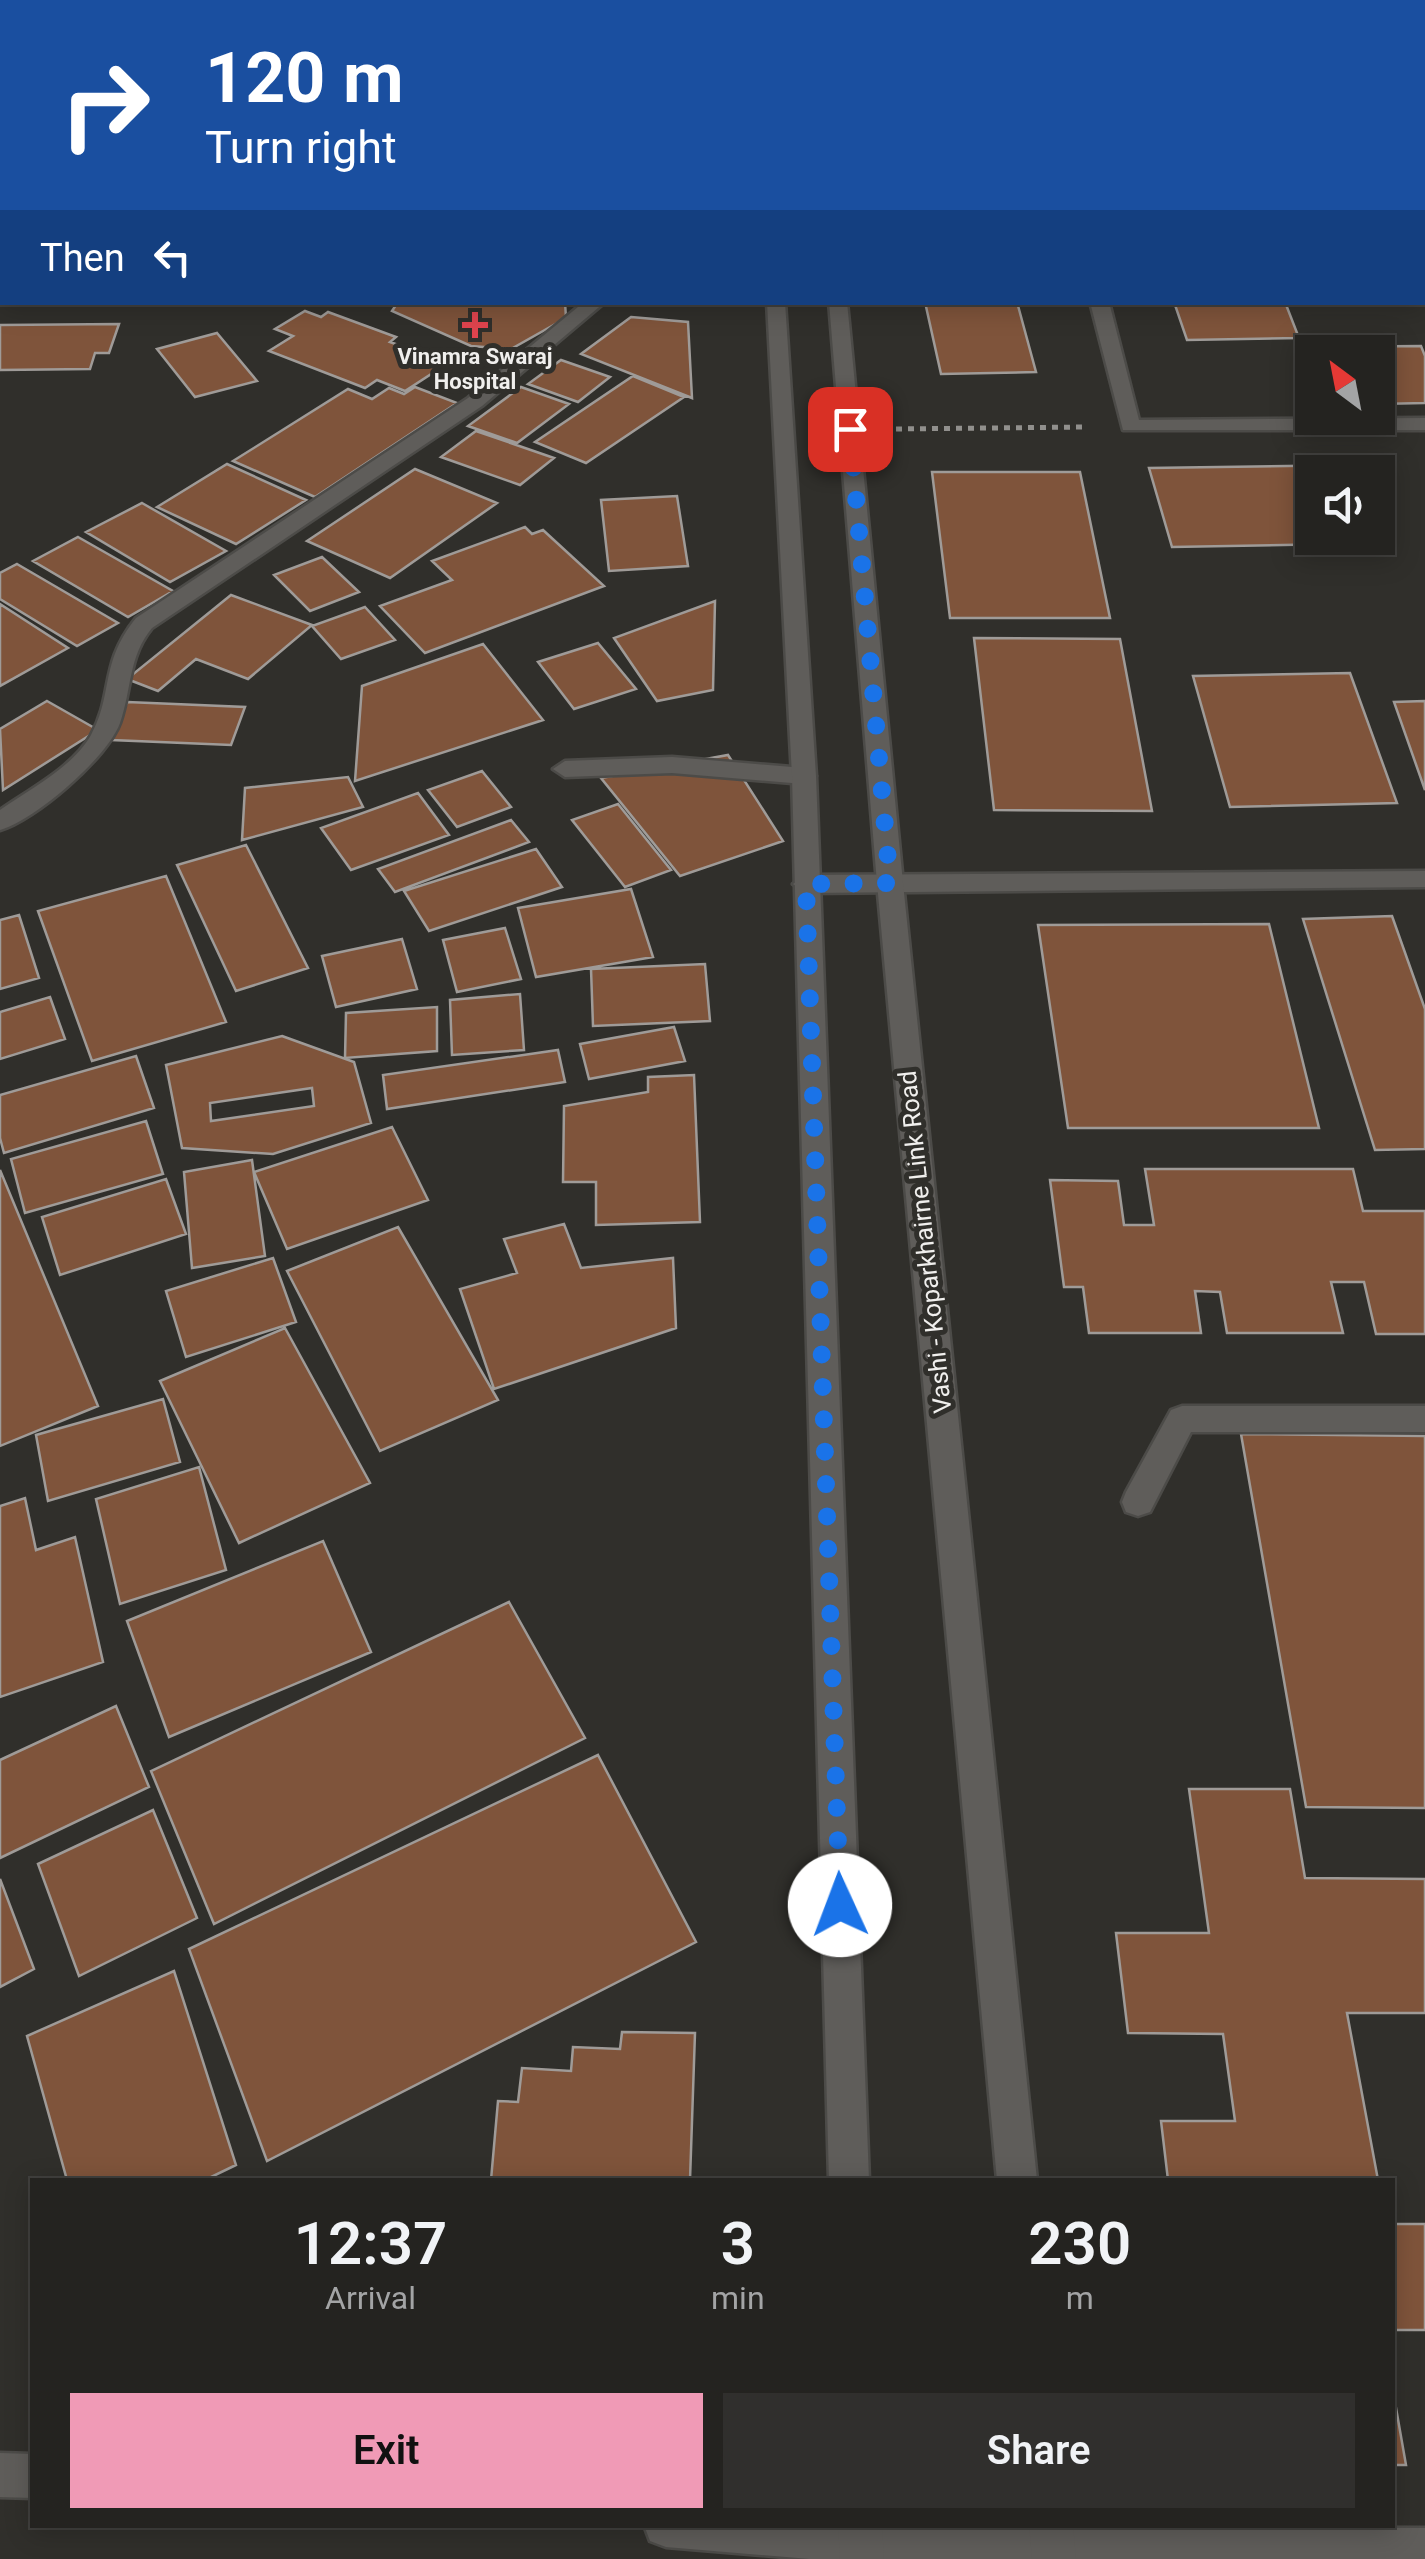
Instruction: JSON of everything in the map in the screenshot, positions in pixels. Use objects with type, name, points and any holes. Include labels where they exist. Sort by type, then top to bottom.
[{"type":"main road","points":[[0,822],[88,756],[101,740],[108,722],[118,662],[130,638],[144,622],[476,402],[592,305]]},
{"type":"main road","points":[[776,305],[804,776],[849,2178]]},
{"type":"main road","name":"Vashi - Koparkhairne Link Road","points":[[838,305],[890,883],[1017,2178]]},
{"type":"main road","points":[[1101,305],[1130,426],[1425,424]]},
{"type":"main road","points":[[565,769],[672,765],[804,776]]},
{"type":"main road","points":[[806,884],[1425,879]]},
{"type":"main road","points":[[1138,1502],[1182,1419],[1425,1419]]},
{"type":"main road","points":[[0,2475],[30,2476]]},
{"type":"main road","points":[[700,2528],[861,2542],[1425,2550]]},
{"type":"path","points":[[850,429],[1102,427]]},
{"type":"building","points":[[396,305],[565,305],[566,318],[511,349],[471,346],[392,311]]},
{"type":"building","points":[[926,305],[1018,305],[1036,372],[941,374]]},
{"type":"building","points":[[1175,305],[1286,305],[1298,335],[1187,340]]},
{"type":"building","points":[[305,311],[321,317],[328,312],[396,337],[390,342],[448,363],[405,391],[377,380],[365,388],[269,351],[293,336],[275,329]]},
{"type":"building","points":[[631,317],[688,322],[692,398],[581,354]]},
{"type":"building","points":[[119,324],[109,353],[95,353],[90,369],[0,370],[0,325]]},
{"type":"building","points":[[217,333],[257,381],[195,397],[157,349]]},
{"type":"building","points":[[1395,346],[1421,346],[1425,356],[1425,403],[1395,404]]},
{"type":"building","points":[[561,360],[610,377],[578,402],[528,384]]},
{"type":"building","points":[[633,376],[684,397],[586,463],[535,442]]},
{"type":"building","points":[[415,387],[457,403],[315,497],[233,461],[348,389],[372,399],[389,388],[404,394]]},
{"type":"building","points":[[521,387],[569,404],[517,443],[468,426]]},
{"type":"building","points":[[476,431],[554,458],[520,485],[441,457]]},
{"type":"building","points":[[227,464],[306,500],[236,544],[157,507]]},
{"type":"building","points":[[1295,466],[1295,545],[1172,547],[1149,468]]},
{"type":"building","points":[[415,469],[497,503],[390,578],[307,541]]},
{"type":"building","points":[[932,472],[1080,472],[1110,618],[950,618]]},
{"type":"building","points":[[677,496],[688,566],[609,571],[601,500]]},
{"type":"building","points":[[142,503],[226,551],[170,582],[86,532]]},
{"type":"building","points":[[525,527],[532,534],[543,530],[604,586],[425,653],[380,606],[452,580],[432,561]]},
{"type":"building","points":[[78,537],[173,591],[128,617],[33,561]]},
{"type":"building","points":[[322,557],[359,592],[310,611],[274,575]]},
{"type":"building","points":[[17,564],[118,623],[77,646],[0,599],[0,573]]},
{"type":"building","points":[[231,595],[312,625],[248,679],[196,659],[158,691],[127,679]]},
{"type":"building","points":[[715,601],[713,690],[657,701],[614,638]]},
{"type":"building","points":[[0,604],[68,648],[0,686]]},
{"type":"building","points":[[365,607],[395,640],[341,659],[312,626]]},
{"type":"building","points":[[974,638],[1120,639],[1152,811],[994,810]]},
{"type":"building","points":[[598,643],[636,689],[574,709],[538,662]]},
{"type":"building","points":[[483,644],[543,720],[355,781],[362,686]]},
{"type":"building","points":[[1350,673],[1397,803],[1230,807],[1193,676]]},
{"type":"building","points":[[47,701],[98,730],[3,790],[0,729]]},
{"type":"building","points":[[1425,701],[1425,790],[1394,702]]},
{"type":"building","points":[[127,702],[245,707],[231,745],[112,740]]},
{"type":"building","points":[[728,755],[783,841],[680,876],[601,778]]},
{"type":"building","points":[[482,771],[511,807],[457,827],[428,790]]},
{"type":"building","points":[[348,777],[363,807],[242,840],[245,788]]},
{"type":"building","points":[[418,793],[449,835],[351,870],[321,828]]},
{"type":"building","points":[[618,804],[671,870],[625,887],[572,820]]},
{"type":"building","points":[[511,820],[529,842],[395,892],[378,869]]},
{"type":"building","points":[[246,845],[308,968],[236,991],[177,865]]},
{"type":"building","points":[[536,849],[562,887],[429,931],[404,891]]},
{"type":"building","points":[[166,876],[226,1022],[92,1061],[38,911]]},
{"type":"building","points":[[631,889],[653,957],[536,977],[518,908]]},
{"type":"building","points":[[19,915],[39,978],[0,989],[0,920]]},
{"type":"building","points":[[1392,916],[1425,1009],[1425,1149],[1375,1150],[1303,919]]},
{"type":"building","points":[[1269,924],[1319,1128],[1068,1128],[1038,925]]},
{"type":"building","points":[[505,928],[521,979],[457,992],[443,940]]},
{"type":"building","points":[[402,939],[417,989],[336,1007],[322,956]]},
{"type":"building","points":[[705,964],[710,1021],[593,1026],[591,969]]},
{"type":"building","points":[[520,994],[524,1050],[452,1055],[450,1000]]},
{"type":"building","points":[[50,997],[65,1039],[0,1059],[0,1012]]},
{"type":"building","points":[[437,1007],[437,1051],[345,1058],[346,1013]]},
{"type":"building","points":[[674,1027],[685,1061],[589,1079],[580,1044]]},
{"type":"building","points":[[282,1036],[354,1062],[371,1123],[273,1154],[182,1148],[166,1065]],"holes":[[[312,1088],[314,1106],[211,1121],[210,1103]]]},
{"type":"building","points":[[558,1050],[565,1082],[387,1109],[383,1075]]},
{"type":"building","points":[[136,1056],[154,1108],[4,1153],[0,1095]]},
{"type":"building","points":[[694,1075],[700,1222],[596,1225],[596,1182],[563,1182],[564,1106],[648,1092],[648,1077]]},
{"type":"building","points":[[146,1121],[163,1174],[25,1213],[11,1159]]},
{"type":"building","points":[[392,1127],[428,1200],[287,1249],[254,1172]]},
{"type":"building","points":[[252,1160],[265,1256],[192,1268],[184,1172]]},
{"type":"building","points":[[1145,1169],[1353,1169],[1363,1211],[1425,1211],[1425,1334],[1376,1334],[1364,1282],[1331,1282],[1343,1333],[1227,1333],[1220,1292],[1195,1291],[1201,1333],[1089,1333],[1083,1287],[1064,1287],[1050,1180],[1118,1181],[1124,1225],[1154,1225]]},
{"type":"building","points":[[0,1170],[98,1406],[0,1446]]},
{"type":"building","points":[[166,1179],[186,1234],[60,1275],[42,1217]]},
{"type":"building","points":[[564,1224],[581,1268],[673,1258],[676,1328],[494,1389],[460,1289],[517,1273],[504,1239]]},
{"type":"building","points":[[398,1227],[498,1400],[380,1451],[287,1271]]},
{"type":"building","points":[[273,1258],[296,1322],[186,1357],[166,1291]]},
{"type":"building","points":[[285,1328],[370,1483],[239,1543],[160,1381]]},
{"type":"building","points":[[163,1399],[180,1462],[48,1501],[36,1435]]},
{"type":"building","points":[[1241,1434],[1425,1436],[1425,1808],[1306,1807]]},
{"type":"building","points":[[199,1467],[226,1570],[120,1604],[96,1499]]},
{"type":"building","points":[[25,1498],[36,1550],[75,1537],[103,1662],[0,1697],[0,1506]]},
{"type":"building","points":[[323,1541],[371,1652],[169,1737],[127,1621]]},
{"type":"building","points":[[509,1602],[585,1738],[214,1924],[151,1771]]},
{"type":"building","points":[[116,1706],[149,1787],[0,1858],[0,1760]]},
{"type":"building","points":[[598,1755],[696,1942],[267,2161],[189,1949]]},
{"type":"building","points":[[1189,1789],[1290,1789],[1305,1878],[1425,1879],[1425,2013],[1347,2013],[1378,2178],[1168,2178],[1161,2121],[1235,2121],[1223,2034],[1128,2033],[1116,1933],[1209,1933]]},
{"type":"building","points":[[153,1810],[197,1918],[79,1976],[38,1864]]},
{"type":"building","points":[[0,1879],[34,1969],[0,1987]]},
{"type":"building","points":[[174,1971],[236,2165],[209,2178],[66,2178],[27,2036]]},
{"type":"building","points":[[622,2032],[695,2033],[690,2178],[491,2178],[498,2101],[518,2102],[522,2068],[571,2071],[573,2047],[620,2049]]},
{"type":"building","points":[[1395,2224],[1425,2224],[1425,2330],[1395,2330]]},
{"type":"building","points":[[1395,2402],[1406,2465],[1395,2465]]},
{"type":"place","name":"Vinamra Swaraj Hospital","points":[[475,325]]},
{"type":"route","points":[[840,1905],[806,884],[890,883],[850,429]]}]
